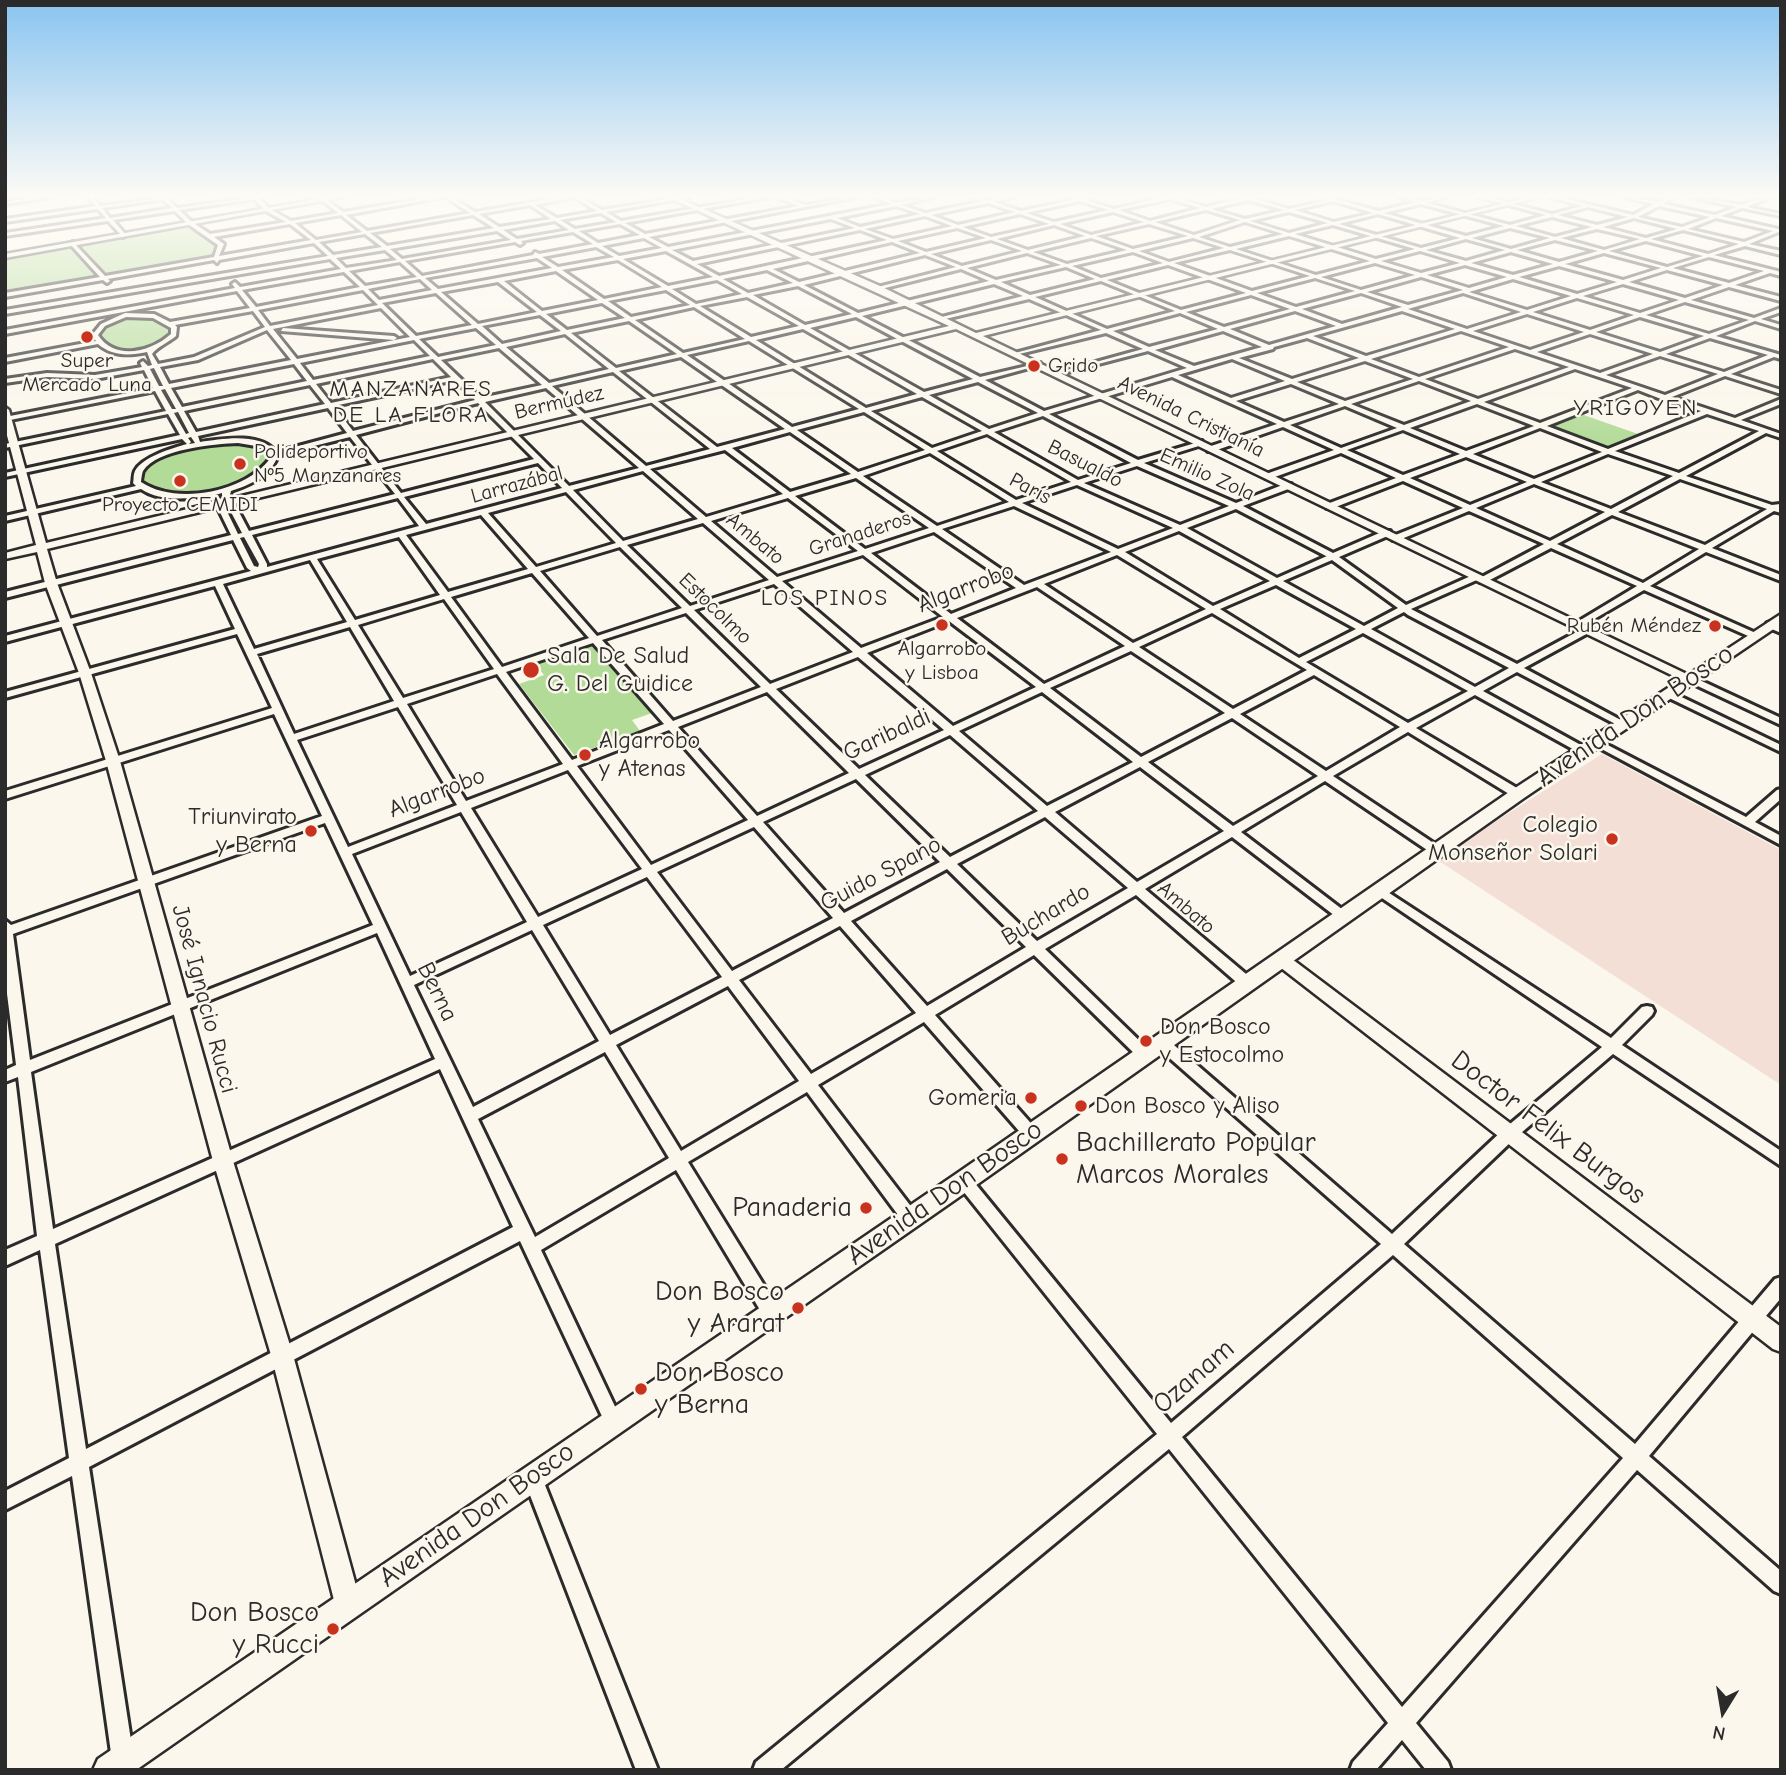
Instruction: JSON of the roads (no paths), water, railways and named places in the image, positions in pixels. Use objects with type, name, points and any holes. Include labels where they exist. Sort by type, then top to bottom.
[{"type":"main road","name":"Avenida Don Bosco","points":[[116,1765],[772,1314],[1518,794],[1755,636],[1777,625]]},
{"type":"street","points":[[5,295],[88,280]]},
{"type":"street","points":[[106,280],[123,312]]},
{"type":"street","points":[[5,312],[190,280]]},
{"type":"street","points":[[231,280],[424,527]]},
{"type":"street","points":[[5,332],[290,280]]},
{"type":"street","name":"Estocolmo","points":[[355,280],[513,433],[621,544],[1145,1055]]},
{"type":"street","points":[[97,340],[99,328],[123,312],[154,316],[172,326],[405,280]]},
{"type":"street","name":"Ambato","points":[[422,280],[1247,983]]},
{"type":"street","points":[[5,381],[38,375],[95,377],[157,366],[208,355],[250,333],[500,280],[651,401],[789,495],[1343,916]]},
{"type":"street","points":[[573,280],[1022,588]]},
{"type":"street","name":"París","points":[[654,280],[1014,502],[1118,552],[1518,794]]},
{"type":"street","points":[[6,416],[169,387],[709,280]]},
{"type":"street","name":"Basualdo","points":[[721,280],[1076,482],[1180,528],[1472,690],[1591,747]]},
{"type":"street","name":"Emilio Zola","points":[[789,280],[1135,462],[1236,506],[1334,557],[1404,609],[1625,725]]},
{"type":"street","points":[[10,445],[816,280]]},
{"type":"street","name":"Avenida Cristianía","points":[[860,280],[1691,679]]},
{"type":"street","points":[[877,288],[910,280]]},
{"type":"street","points":[[988,280],[1194,369]]},
{"type":"street","points":[[139,485],[139,471],[148,463],[189,446],[238,440],[255,442],[273,451],[1002,280]]},
{"type":"street","points":[[941,318],[1102,280],[1271,348]]},
{"type":"street","points":[[978,335],[1202,280]]},
{"type":"street","points":[[1214,280],[1342,327]]},
{"type":"street","points":[[1017,354],[1301,280]]},
{"type":"street","points":[[1328,280],[1573,368],[1781,436]]},
{"type":"street","points":[[1058,374],[1403,280]]},
{"type":"street","points":[[1435,280],[1781,391]]},
{"type":"street","points":[[251,653],[857,475],[1173,375],[1507,280]]},
{"type":"street","points":[[1520,280],[1779,355]]},
{"type":"street","points":[[1613,280],[1781,327]]},
{"type":"street","points":[[1229,401],[1634,280]]},
{"type":"street","points":[[1710,280],[1781,299]]},
{"type":"street","points":[[1530,352],[1744,280]]},
{"type":"street","points":[[1598,376],[1781,310]]},
{"type":"street","points":[[97,340],[108,349],[134,353],[170,341],[174,335],[172,326]]},
{"type":"street","name":"Bermúdez","points":[[5,556],[957,326]]},
{"type":"street","points":[[270,329],[397,340]]},
{"type":"street","points":[[1308,337],[1607,451],[1778,508]]},
{"type":"street","points":[[5,358],[97,340]]},
{"type":"street","points":[[1211,449],[1515,347]]},
{"type":"street","points":[[152,349],[149,354],[199,444]]},
{"type":"street","points":[[134,353],[146,368],[189,446]]},
{"type":"street","points":[[1663,398],[1779,355]]},
{"type":"street","points":[[1234,358],[1611,513],[1781,578]]},
{"type":"street","name":"Larrazábal","points":[[5,639],[1038,364]]},
{"type":"street","points":[[1269,476],[1573,368]]},
{"type":"street","points":[[1173,375],[1755,636]]},
{"type":"street","points":[[14,473],[456,378]]},
{"type":"street","points":[[1330,506],[1636,389]]},
{"type":"street","points":[[1734,421],[1781,401]]},
{"type":"street","name":"Garibaldi","points":[[407,983],[1276,581],[1470,508],[1705,412]]},
{"type":"street","name":"José Ignacio Rucci","points":[[6,416],[14,473],[32,511],[64,624],[85,673],[113,761],[223,1161],[282,1355],[348,1604]]},
{"type":"street","points":[[1300,662],[1404,609],[1552,544],[1765,431]]},
{"type":"street","name":"Granaderos","points":[[292,737],[1199,443]]},
{"type":"street","points":[[5,518],[139,485],[165,496],[206,494],[227,489],[262,474],[274,461],[273,451]]},
{"type":"street","points":[[5,595],[540,460]]},
{"type":"street","name":"Algarrobo","points":[[346,852],[1288,486]]},
{"type":"street","points":[[206,494],[225,503],[248,534],[263,564],[261,571],[251,568],[236,537],[225,503],[227,489]]},
{"type":"street","name":"Buchardo","points":[[532,1247],[925,1016],[1407,727],[1516,668],[1645,586],[1778,508]]},
{"type":"street","points":[[483,512],[1031,1134]]},
{"type":"street","points":[[401,534],[910,1217]]},
{"type":"street","points":[[313,557],[772,1314]]},
{"type":"street","name":"Berna","points":[[218,583],[613,1421]]},
{"type":"street","points":[[1037,583],[1437,851]]},
{"type":"street","points":[[5,695],[240,630]]},
{"type":"street","name":"Guido Spano","points":[[470,1116],[1313,670]]},
{"type":"street","points":[[1691,679],[1781,722]]},
{"type":"street","points":[[1670,694],[1781,749]]},
{"type":"street","points":[[5,795],[278,709]]},
{"type":"street","points":[[1591,747],[1781,841]]},
{"type":"street","points":[[1747,823],[1781,793]]},
{"type":"street","points":[[116,1765],[6,930],[329,818]]},
{"type":"street","points":[[1380,891],[1781,1159]]},
{"type":"street","points":[[5,1076],[380,927]]},
{"type":"street","name":"Doctor Felix Burgos","points":[[1282,960],[1781,1341]]},
{"type":"street","name":"Ozanam","points":[[764,1770],[1171,1435],[1392,1245],[1509,1135],[1612,1046],[1647,1011]]},
{"type":"street","points":[[1162,1043],[1781,1584]]},
{"type":"street","points":[[5,1258],[444,1061]]},
{"type":"street","points":[[964,1181],[1440,1770]]},
{"type":"street","points":[[5,1501],[524,1230]]},
{"type":"street","points":[[1361,1770],[1635,1458],[1781,1285]]},
{"type":"street","points":[[532,1477],[647,1770]]},
{"type":"place","name":"Super Mercado Luna","points":[[87,337]]},
{"type":"place","name":"Grido","points":[[1034,366]]},
{"type":"place","name":"Polideportivo Nº5 Manzanares","points":[[240,464]]},
{"type":"place","name":"Proyecto CEMIDI","points":[[180,481]]},
{"type":"place","name":"Algarrobo y Lisboa","points":[[942,625]]},
{"type":"place","name":"Rubén Méndez","points":[[1715,626]]},
{"type":"place","name":"Sala De Salud G. Del Guidice","points":[[531,670]]},
{"type":"place","name":"Algarrobo y Atenas","points":[[585,755]]},
{"type":"place","name":"Triunvirato y Berna","points":[[311,831]]},
{"type":"place","name":"Colegio Monseñor Solari","points":[[1612,839]]},
{"type":"place","name":"Don Bosco y Estocolmo","points":[[1146,1041]]},
{"type":"place","name":"Gomeria","points":[[1031,1098]]},
{"type":"place","name":"Don Bosco y Aliso","points":[[1081,1106]]},
{"type":"place","name":"Bachillerato Popular Marcos Morales","points":[[1062,1159]]},
{"type":"place","name":"Panaderia","points":[[866,1208]]},
{"type":"place","name":"Don Bosco y Ararat","points":[[798,1308]]},
{"type":"place","name":"Don Bosco y Berna","points":[[641,1389]]},
{"type":"place","name":"Don Bosco y Rucci","points":[[333,1629]]},
{"type":"district","name":"MANZANARES DE LA FLORA","points":[[411,402]]},
{"type":"district","name":"YRIGOYEN","points":[[1636,408]]},
{"type":"district","name":"LOS PINOS","points":[[825,598]]}]
